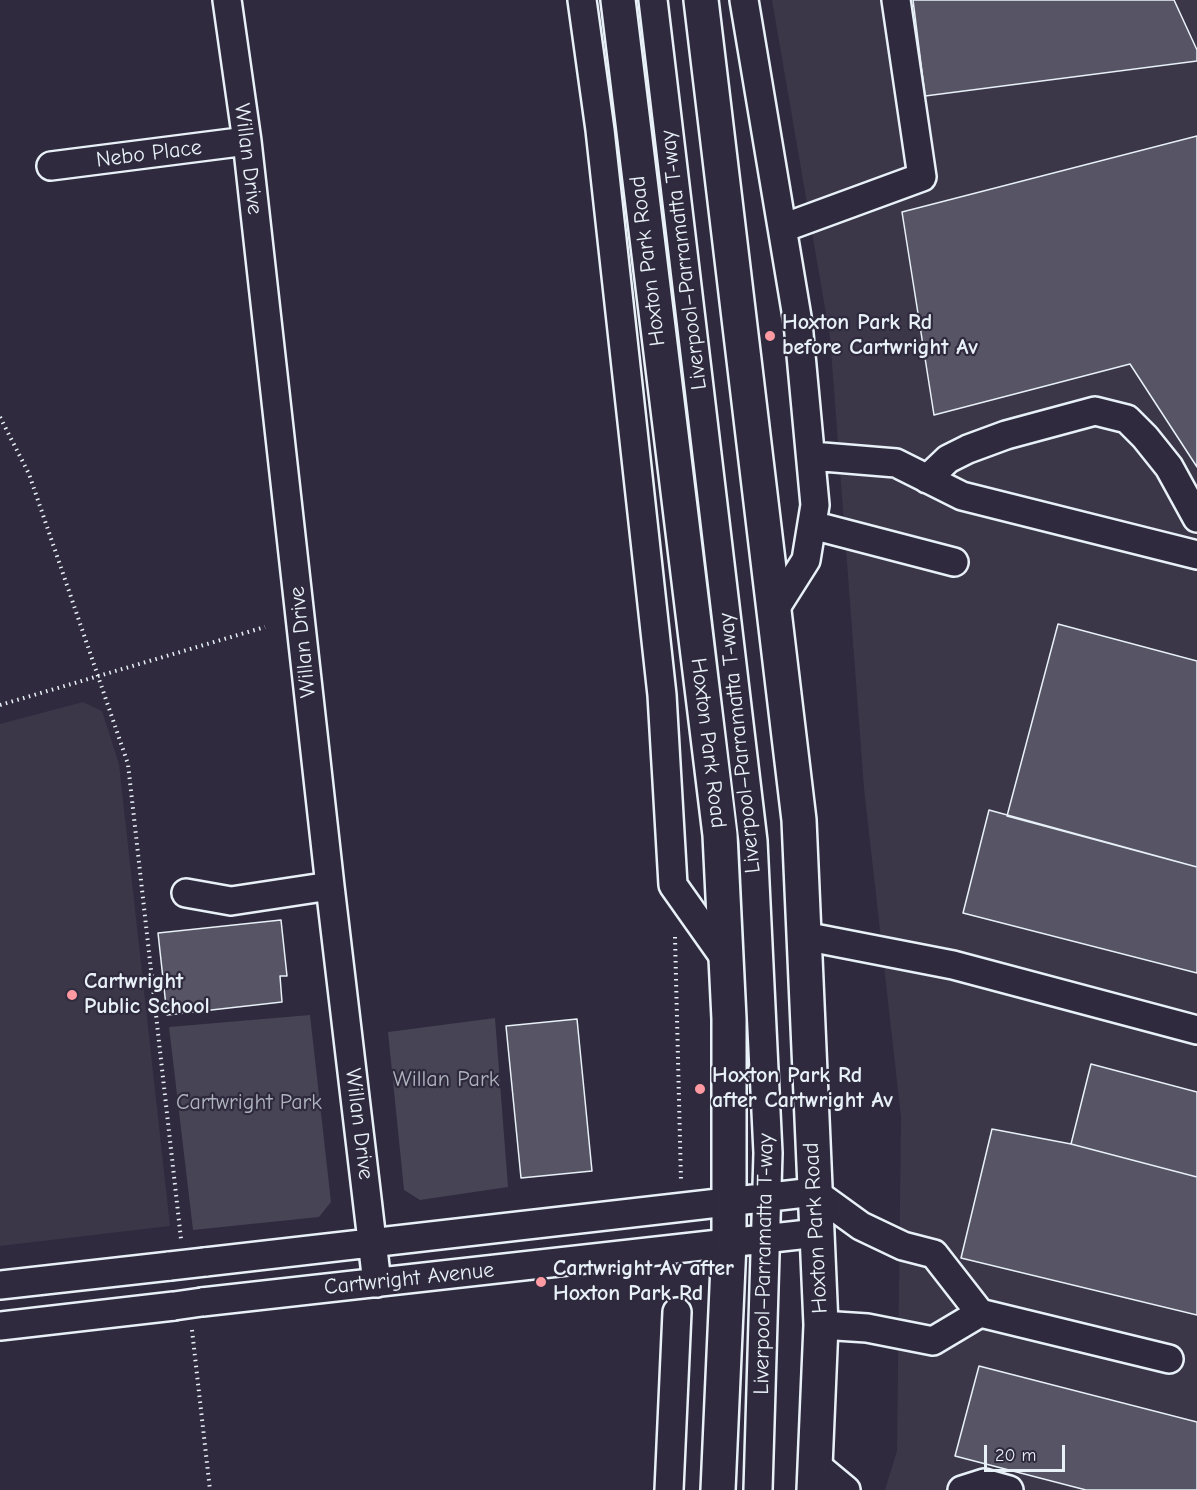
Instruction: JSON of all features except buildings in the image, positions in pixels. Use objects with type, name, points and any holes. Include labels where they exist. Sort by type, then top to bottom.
[{"type":"main road","name":"Hoxton Park Road","points":[[618,0],[720,835],[729,1019],[729,1243],[718,1490]]},
{"type":"main road","name":"Hoxton Park Road","points":[[701,0],[800,820],[821,1325],[815,1478]]},
{"type":"street","name":"Willan Drive","points":[[227,0],[247,141],[330,886],[378,1283]]},
{"type":"street","points":[[582,0],[600,130],[662,695],[673,885],[726,960]]},
{"type":"street","name":"Liverpool–Parramatta T-way","points":[[653,0],[753,841],[768,1153],[758,1490]]},
{"type":"street","points":[[744,0],[798,323],[815,505],[806,560],[775,609]]},
{"type":"street","points":[[783,228],[922,177],[896,0]]},
{"type":"street","name":"Nebo Place","points":[[51,166],[247,141]]},
{"type":"street","points":[[927,479],[948,459],[968,449],[1006,435],[1095,411],[1127,419],[1145,437],[1169,467],[1197,518]]},
{"type":"street","points":[[811,456],[896,462],[962,496],[1197,555]]},
{"type":"street","points":[[812,525],[954,562]]},
{"type":"street","points":[[186,893],[231,901],[330,886]]},
{"type":"street","points":[[804,936],[953,965],[1197,1030]]},
{"type":"street","points":[[814,1192],[861,1226],[903,1246],[934,1254],[980,1313],[1169,1359]]},
{"type":"street","name":"Cartwright Avenue","points":[[0,1286],[176,1255],[205,1262],[814,1192]]},
{"type":"street","name":"Cartwright Avenue","points":[[0,1326],[189,1310],[378,1283],[818,1233]]},
{"type":"street","points":[[669,1490],[677,1312]]},
{"type":"street","points":[[821,1325],[867,1328],[933,1341],[980,1313]]},
{"type":"street","points":[[815,1478],[846,1490]]},
{"type":"street","points":[[962,1490],[984,1483],[1009,1490]]},
{"type":"path","points":[[0,417],[29,474],[128,764],[176,1255]]},
{"type":"path","points":[[0,705],[265,627]]},
{"type":"path","points":[[673,885],[681,1183]]},
{"type":"path","points":[[189,1310],[210,1490]]},
{"type":"shaded area","points":[[772,0],[1197,0],[1197,1490],[885,1490],[897,1451],[901,1117],[864,788],[830,337]]},
{"type":"shaded area","name":"Cartwright Public School","points":[[83,702],[102,711],[119,764],[170,1226],[0,1246],[0,724]]},
{"type":"green space","name":"Cartwright Park","points":[[310,1015],[331,1202],[319,1217],[193,1230],[169,1027]]},
{"type":"green space","name":"Willan Park","points":[[495,1018],[508,1187],[420,1200],[404,1190],[388,1032]]},
{"type":"place","name":"Hoxton Park Rd before Cartwright Av","points":[[770,336]]},
{"type":"place","name":"Cartwright Public School","points":[[72,995]]},
{"type":"place","name":"Hoxton Park Rd after Cartwright Av","points":[[700,1089]]},
{"type":"place","name":"Cartwright Av after Hoxton Park Rd","points":[[541,1282]]}]
